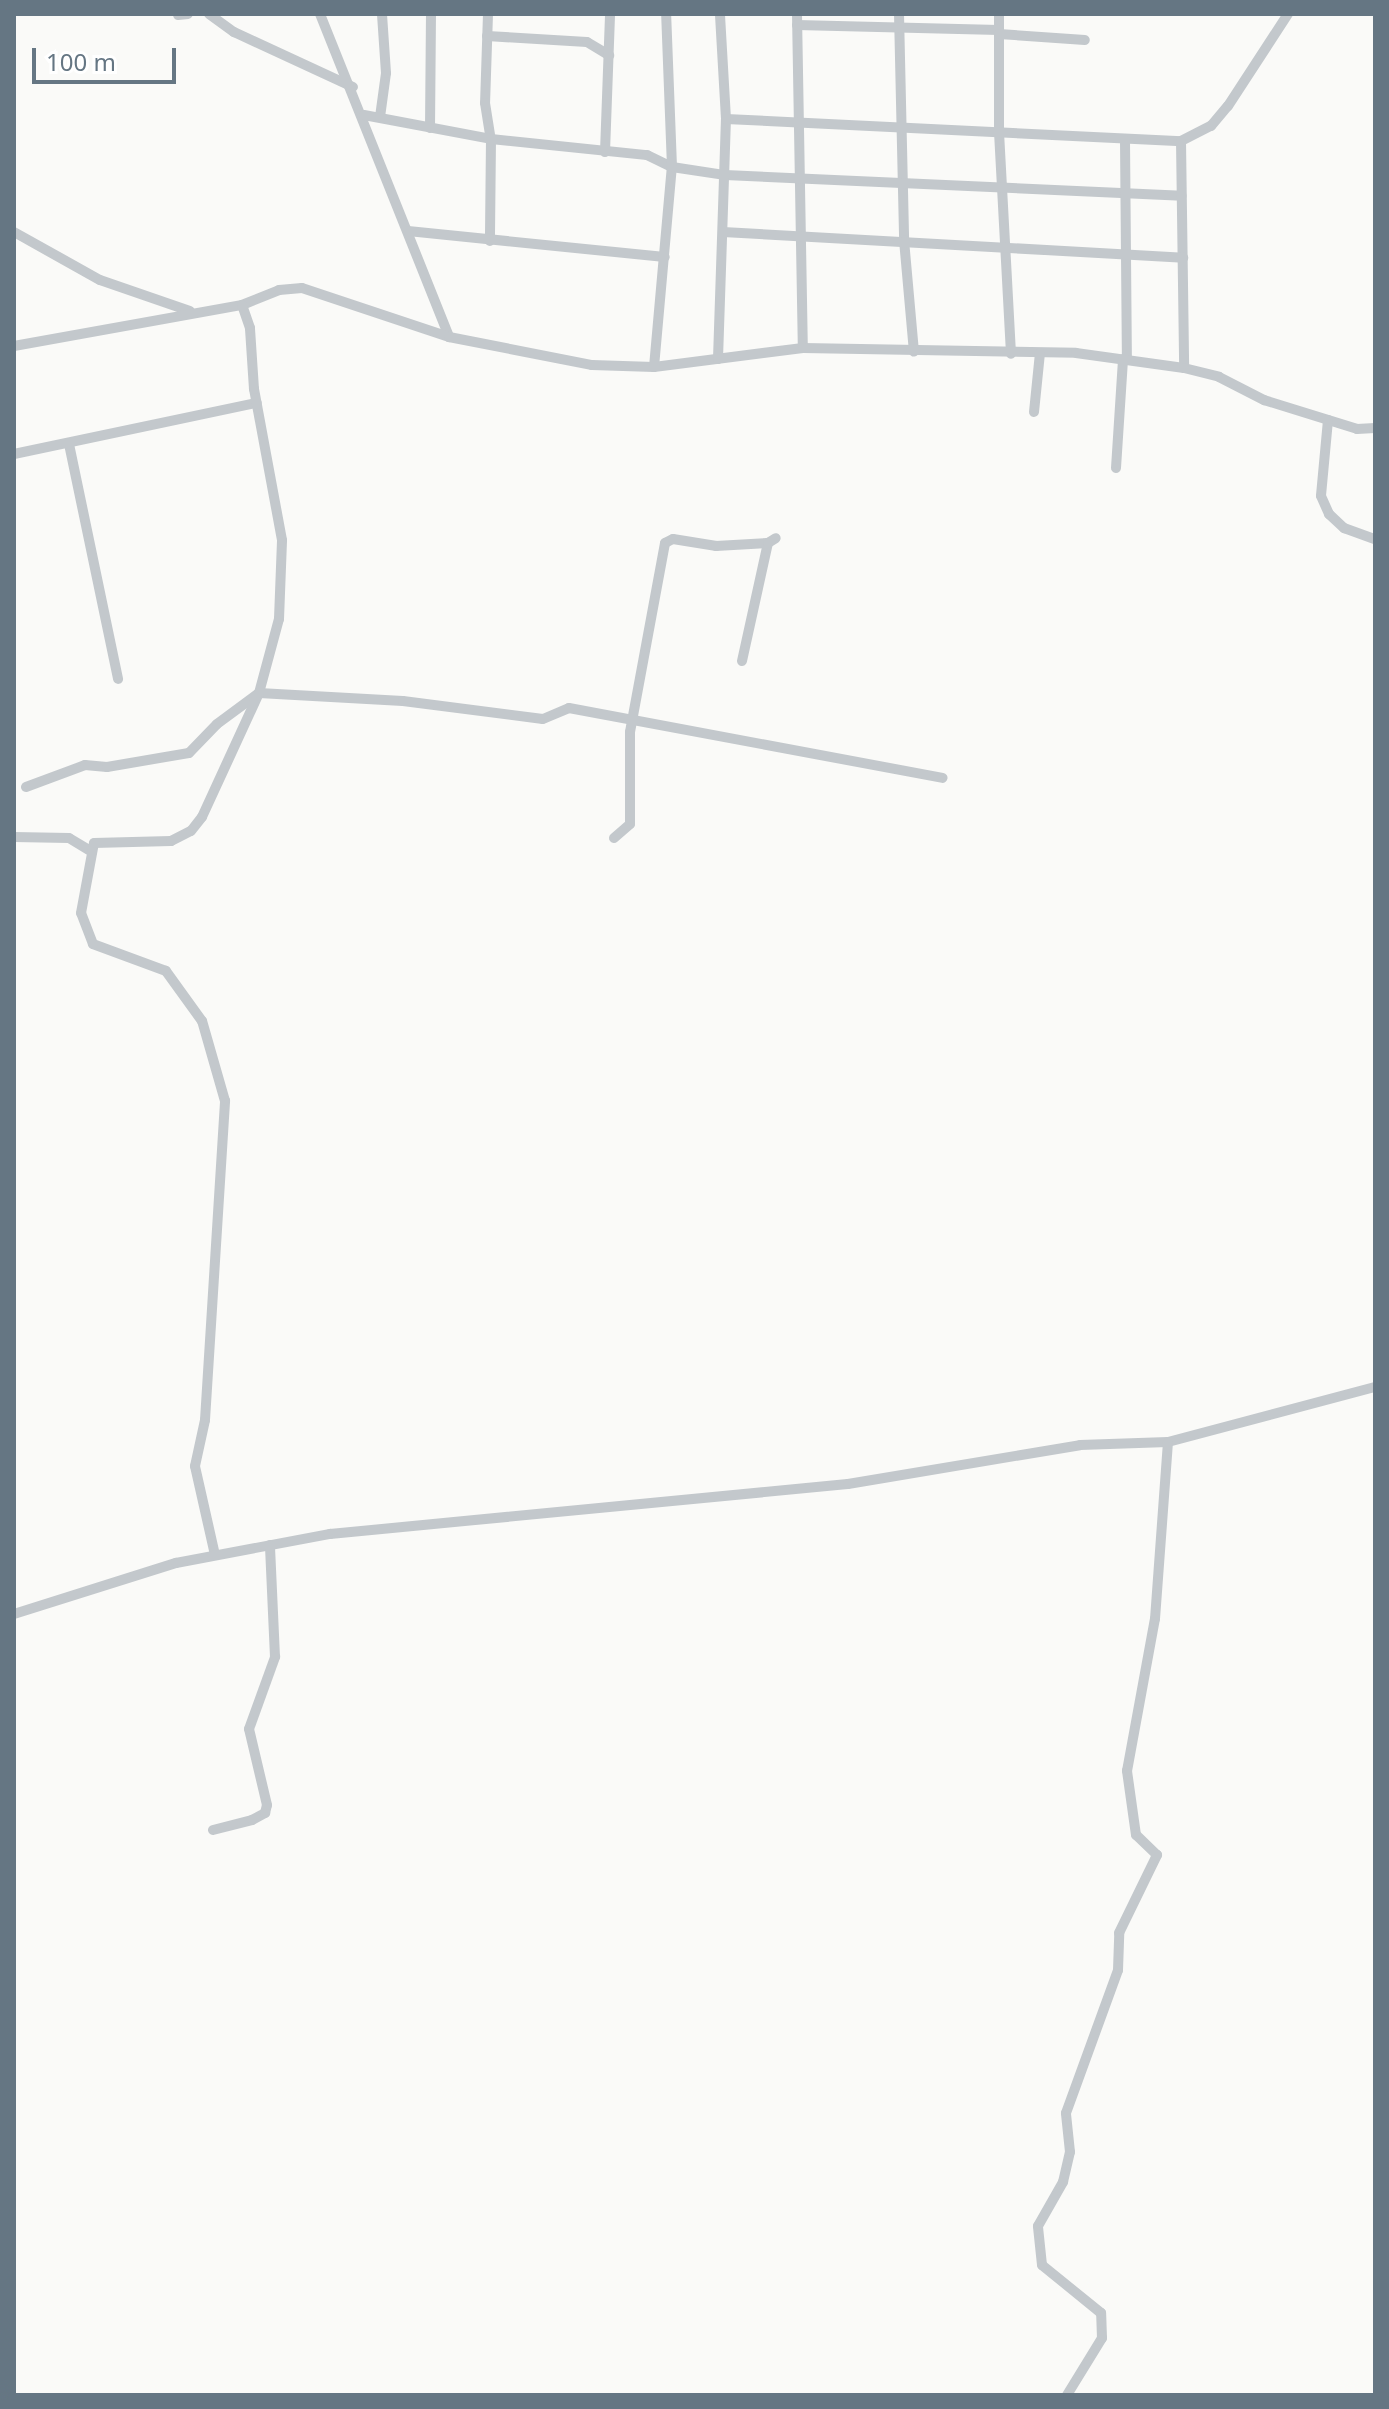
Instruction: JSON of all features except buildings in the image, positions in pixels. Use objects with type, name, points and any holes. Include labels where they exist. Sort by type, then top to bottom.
[{"type":"street","points":[[209,14],[234,32],[353,87]]},
{"type":"street","points":[[320,14],[353,87],[449,337]]},
{"type":"street","points":[[380,117],[386,73],[382,14]]},
{"type":"street","points":[[430,128],[431,14]]},
{"type":"street","points":[[488,14],[485,103],[491,139],[490,241]]},
{"type":"street","points":[[605,152],[610,14]]},
{"type":"street","points":[[654,367],[672,167],[666,14]]},
{"type":"street","points":[[718,359],[726,119],[720,14]]},
{"type":"street","points":[[999,14],[999,132],[1011,354]]},
{"type":"street","points":[[726,119],[799,120],[1125,141],[1181,141],[1211,126],[1228,106],[1288,14]]},
{"type":"street","points":[[803,348],[797,20],[899,20],[1085,40]]},
{"type":"street","points":[[899,20],[904,240],[914,352]]},
{"type":"street","points":[[487,36],[587,42],[609,55]]},
{"type":"street","points":[[364,115],[491,139],[647,155],[672,167],[725,175],[800,176],[1182,196]]},
{"type":"street","points":[[1116,468],[1125,359],[1125,141]]},
{"type":"street","points":[[1181,141],[1184,368]]},
{"type":"street","points":[[408,231],[665,257]]},
{"type":"street","points":[[723,232],[1126,251],[1183,258]]},
{"type":"street","points":[[16,235],[142,298],[192,311]]},
{"type":"street","points":[[14,346],[192,311],[242,305],[279,290],[302,288],[449,337],[592,365],[654,367],[803,348],[1040,353],[1125,359],[1184,368],[1328,420],[1375,428]]},
{"type":"street","points":[[215,1555],[195,1466],[205,1420],[225,1101],[202,1021],[166,971],[93,944],[81,913],[89,850],[102,840],[171,841],[191,831],[236,751],[259,693],[279,619],[282,540],[257,403],[254,351],[242,305]]},
{"type":"street","points":[[1034,412],[1040,353]]},
{"type":"street","points":[[14,454],[257,403]]},
{"type":"street","points":[[1328,420],[1321,496],[1344,528],[1375,539]]},
{"type":"street","points":[[69,444],[118,679]]},
{"type":"street","points":[[614,838],[630,824],[634,717],[665,543],[673,539],[716,546],[772,540],[742,661]]},
{"type":"street","points":[[26,787],[85,765],[107,767],[189,753],[217,724],[259,693],[403,701],[543,719],[569,708],[634,717],[943,778]]},
{"type":"street","points":[[14,837],[69,838],[89,850]]},
{"type":"street","points":[[14,1614],[215,1555],[330,1534],[848,1484],[1080,1445],[1168,1442],[1375,1387]]},
{"type":"street","points":[[1067,2395],[1102,2338],[1101,2313],[1042,2265],[1038,2226],[1063,2182],[1070,2152],[1066,2113],[1118,1970],[1119,1933],[1157,1855],[1136,1835],[1127,1771],[1155,1619],[1168,1442]]},
{"type":"street","points":[[213,1830],[252,1820],[265,1813],[267,1805],[249,1729],[275,1657],[270,1545]]}]
